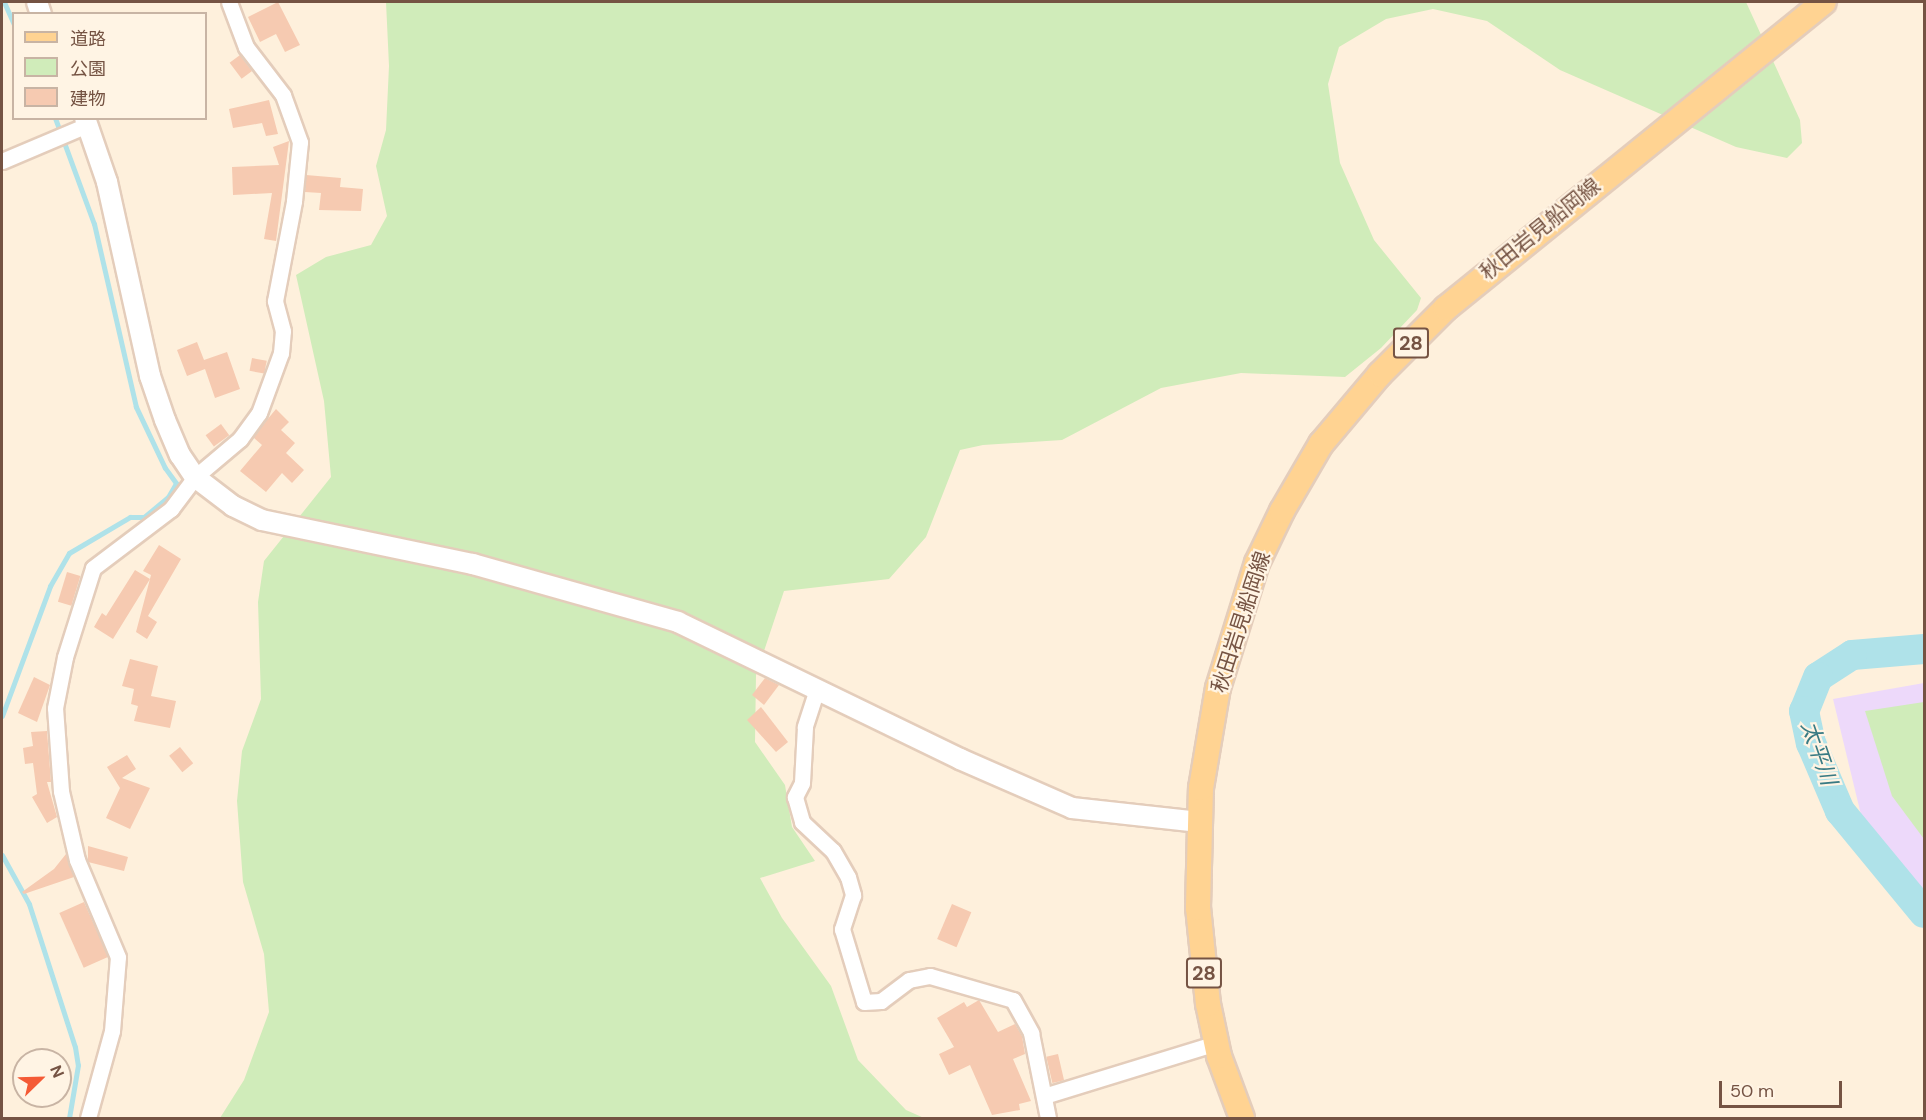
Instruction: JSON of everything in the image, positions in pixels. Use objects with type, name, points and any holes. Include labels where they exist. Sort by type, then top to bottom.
[{"type":"main road","name":"秋田岩見船岡線","points":[[1242,1119],[1216,1043],[1197,908],[1199,822],[1218,688],[1257,563],[1321,444],[1380,374],[1463,293],[1824,2]]},
{"type":"street","points":[[88,1119],[112,1031],[118,957],[77,860],[61,791],[55,708],[65,657],[93,568],[171,509],[195,477],[240,439],[272,385],[283,331],[275,301],[294,201],[300,142],[283,95],[246,47],[229,2]]},
{"type":"street","points":[[2,160],[86,122],[107,182],[150,376],[180,455],[195,477],[232,506],[262,520],[473,564],[614,601],[678,622],[1072,808],[1199,822]]},
{"type":"street","points":[[817,689],[805,727],[802,783],[795,797],[802,822],[833,851],[848,876],[853,895],[843,930],[864,1002],[881,1000],[909,980],[930,976],[1013,1000],[1031,1033],[1048,1119]]},
{"type":"street","points":[[1044,1096],[1216,1043]]},
{"type":"shaded area","points":[[1924,683],[1924,899],[1862,819],[1833,699]]},
{"type":"green space","points":[[386,2],[1746,2],[1800,120],[1802,143],[1787,158],[1736,147],[1560,70],[1487,21],[1433,9],[1386,19],[1339,47],[1328,84],[1340,163],[1374,240],[1421,298],[1417,310],[1381,348],[1345,377],[1241,373],[1161,388],[1062,440],[983,445],[960,450],[926,537],[889,579],[784,591],[756,675],[755,742],[785,785],[792,827],[815,861],[760,878],[782,918],[831,986],[858,1060],[906,1110],[924,1118],[220,1118],[244,1080],[269,1012],[264,954],[243,882],[237,801],[242,751],[261,699],[258,602],[264,561],[331,477],[324,401],[296,275],[326,257],[371,245],[387,216],[376,166],[386,130],[389,66]]},
{"type":"green space","points":[[1924,702],[1924,839],[1892,796],[1865,711]]},
{"type":"building","points":[[278,2],[300,45],[285,52],[276,34],[260,42],[248,17]]},
{"type":"building","points":[[240,55],[252,71],[242,79],[230,63]]},
{"type":"building","points":[[269,100],[278,134],[266,136],[262,123],[233,128],[229,109]]},
{"type":"building","points":[[289,141],[276,241],[264,239],[272,193],[233,195],[232,167],[279,165],[273,147]]},
{"type":"building","points":[[306,175],[341,178],[340,187],[363,189],[361,211],[319,210],[321,193],[305,192]]},
{"type":"building","points":[[197,342],[204,360],[227,352],[240,389],[215,398],[205,369],[187,376],[177,350]]},
{"type":"building","points":[[252,358],[267,361],[264,374],[250,371]]},
{"type":"building","points":[[276,409],[289,422],[281,430],[295,443],[286,453],[304,470],[292,483],[282,473],[266,492],[240,471],[262,445],[253,437]]},
{"type":"building","points":[[221,424],[229,435],[214,446],[206,435]]},
{"type":"building","points":[[159,545],[181,559],[148,616],[157,622],[147,639],[136,632],[151,575],[143,571]]},
{"type":"building","points":[[135,570],[150,579],[113,639],[94,627],[102,613],[106,616]]},
{"type":"building","points":[[67,572],[80,576],[71,606],[58,602]]},
{"type":"building","points":[[130,659],[158,666],[151,696],[176,701],[170,728],[134,721],[138,706],[131,704],[134,689],[122,686]]},
{"type":"building","points":[[34,677],[50,685],[37,722],[18,713]]},
{"type":"building","points":[[765,678],[779,685],[764,705],[752,695]]},
{"type":"building","points":[[761,707],[788,742],[776,752],[747,720]]},
{"type":"building","points":[[47,731],[51,782],[47,782],[57,817],[47,823],[32,797],[37,794],[33,763],[25,764],[23,748],[33,746],[31,732]]},
{"type":"building","points":[[180,747],[193,763],[182,772],[169,756]]},
{"type":"building","points":[[127,755],[136,769],[122,778],[150,788],[130,829],[106,818],[120,788],[107,767]]},
{"type":"building","points":[[88,846],[128,857],[124,871],[88,862]]},
{"type":"building","points":[[66,854],[74,877],[24,894],[22,892],[54,869]]},
{"type":"building","points":[[84,902],[108,957],[84,968],[59,913]]},
{"type":"building","points":[[952,904],[971,912],[956,947],[937,939]]},
{"type":"building","points":[[979,1000],[998,1032],[1015,1024],[1022,1036],[1025,1054],[1013,1059],[1031,1101],[1019,1104],[1020,1110],[992,1115],[970,1065],[949,1075],[939,1054],[954,1047],[937,1018],[964,1002],[967,1007]]},
{"type":"building","points":[[1058,1054],[1064,1080],[1052,1083],[1046,1057]]},
{"type":"waterway","points":[[4,2],[12,20]]},
{"type":"waterway","points":[[2,716],[50,586],[69,553],[130,517],[144,517],[168,497],[176,483],[165,468],[136,407],[94,224],[56,120]]},
{"type":"waterway","name":"太平川","points":[[1924,649],[1852,655],[1818,677],[1804,711],[1811,743],[1840,811],[1924,913]]},
{"type":"waterway","points":[[2,855],[29,904],[75,1047],[78,1065],[69,1118]]}]
